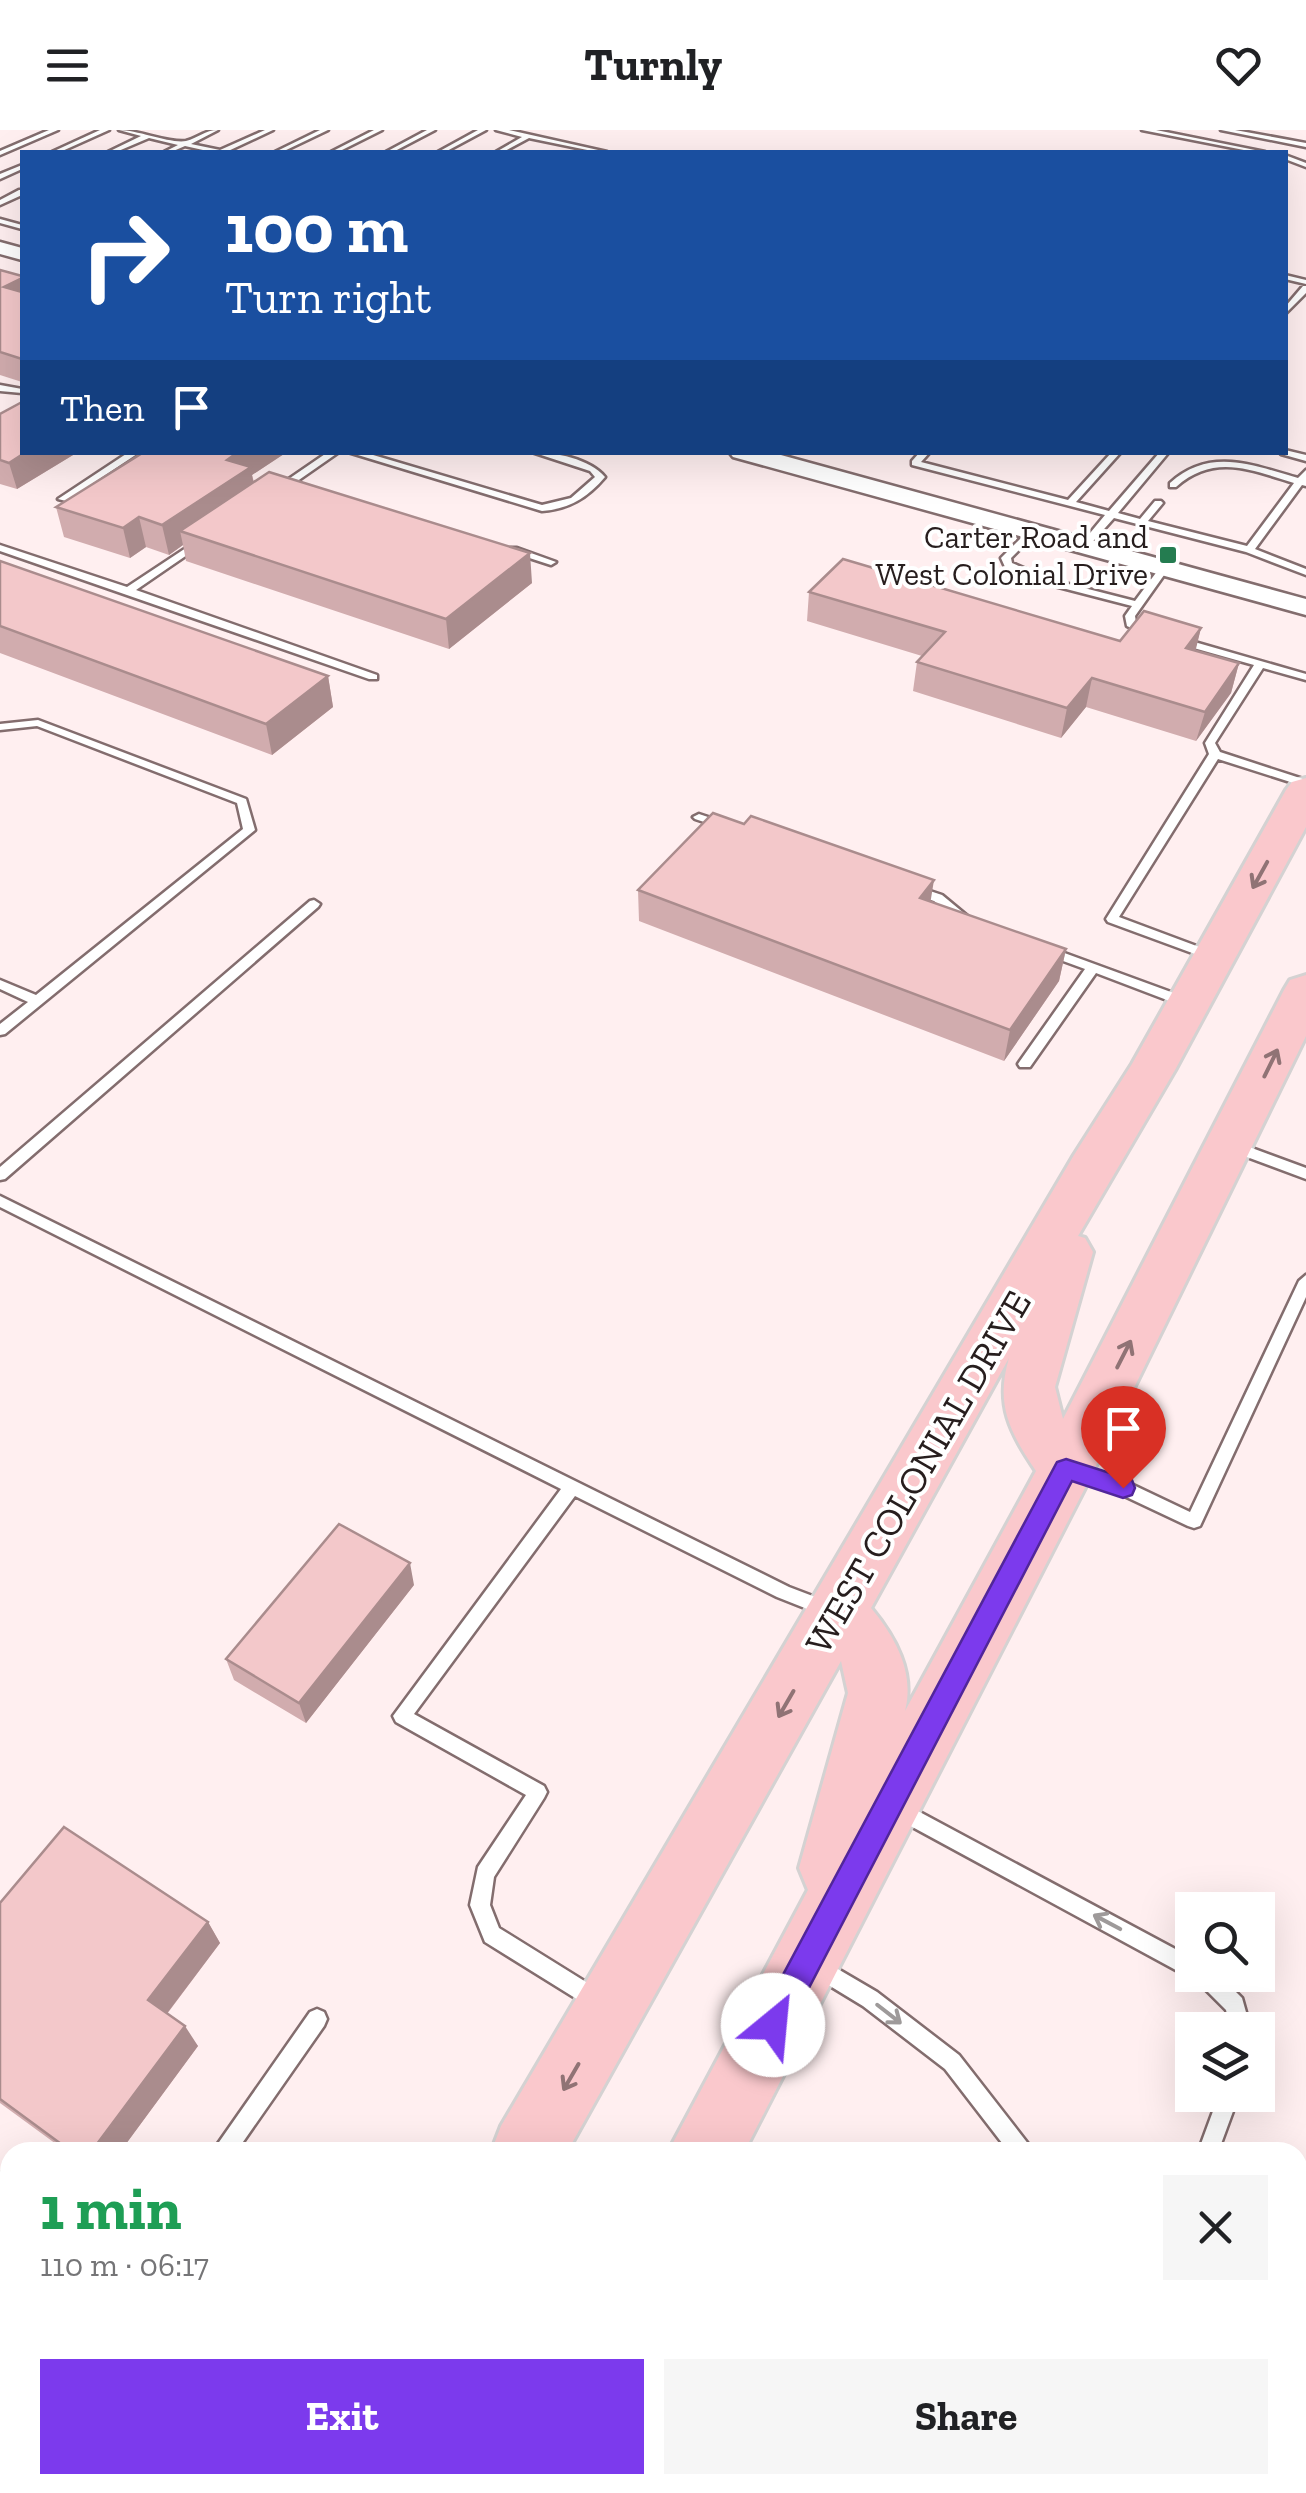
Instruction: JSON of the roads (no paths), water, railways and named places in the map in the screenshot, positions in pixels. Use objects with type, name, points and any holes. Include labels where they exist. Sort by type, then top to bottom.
[{"type":"highway","name":"WEST COLONIAL DRIVE","points":[[533,2142],[1090,1168],[1202,980],[1306,787]]},
{"type":"highway","points":[[709,2142],[1066,1469],[1304,1001]]},
{"type":"highway","points":[[1066,1469],[1038,1429],[1028,1387],[1090,1168]]},
{"type":"highway","points":[[807,1961],[880,1692],[870,1652],[838,1613]]},
{"type":"street","points":[[752,455],[1306,607]]},
{"type":"lane","points":[[0,154],[55,130]]},
{"type":"lane","points":[[60,150],[106,130]]},
{"type":"lane","points":[[122,130],[212,150]]},
{"type":"lane","points":[[116,150],[160,130]]},
{"type":"lane","points":[[171,150],[215,130]]},
{"type":"lane","points":[[225,150],[270,130]]},
{"type":"lane","points":[[282,150],[325,130]]},
{"type":"lane","points":[[338,150],[379,130]]},
{"type":"lane","points":[[393,150],[432,130]]},
{"type":"lane","points":[[445,150],[483,130]]},
{"type":"lane","points":[[499,130],[594,150]]},
{"type":"lane","points":[[1146,130],[1251,150]]},
{"type":"lane","points":[[1224,130],[1306,146]]},
{"type":"lane","points":[[503,150],[528,136]]},
{"type":"lane","points":[[561,150],[570,145]]},
{"type":"lane","points":[[0,221],[19,224]]},
{"type":"lane","points":[[1290,300],[1306,285]]},
{"type":"lane","points":[[1290,300],[1306,303]]},
{"type":"lane","points":[[63,499],[131,455]]},
{"type":"lane","points":[[273,494],[330,455]]},
{"type":"lane","points":[[362,455],[542,508],[563,507],[587,494],[600,478],[593,469],[546,455]]},
{"type":"lane","points":[[923,455],[915,463],[1249,550],[1306,572]]},
{"type":"lane","points":[[1070,503],[1114,455]]},
{"type":"lane","points":[[1084,546],[1162,455]]},
{"type":"lane","points":[[1173,484],[1192,466],[1216,462],[1304,479],[1249,550]]},
{"type":"lane","points":[[290,483],[308,488]]},
{"type":"lane","points":[[1142,522],[1158,503]]},
{"type":"lane","points":[[1284,503],[1304,508]]},
{"type":"lane","points":[[1272,520],[1290,524]]},
{"type":"lane","points":[[1032,532],[1006,558],[1008,565],[1046,581],[1138,604]]},
{"type":"lane","points":[[128,591],[209,537]]},
{"type":"lane","points":[[1259,537],[1278,542]]},
{"type":"lane","points":[[495,545],[552,562]]},
{"type":"lane","points":[[0,548],[372,676]]},
{"type":"lane","points":[[1164,568],[1130,616],[1131,624],[1306,677]]},
{"type":"lane","points":[[1260,664],[1210,743],[1215,754],[1306,787]]},
{"type":"lane","points":[[0,728],[38,723],[242,801],[249,830],[0,1031]]},
{"type":"lane","points":[[1202,980],[1112,918],[1215,754]]},
{"type":"lane","points":[[699,817],[736,830]]},
{"type":"lane","points":[[902,886],[938,898],[964,919],[982,926]]},
{"type":"lane","points":[[0,1175],[314,904]]},
{"type":"lane","points":[[1038,947],[1092,968],[1202,980]]},
{"type":"lane","points":[[1025,1064],[1092,968]]},
{"type":"lane","points":[[0,984],[37,1001]]},
{"type":"lane","points":[[1230,1144],[1306,1174]]},
{"type":"lane","points":[[0,1202],[784,1592],[838,1613]]},
{"type":"lane","points":[[1066,1469],[1123,1488],[1194,1521],[1306,1281]]},
{"type":"lane","points":[[573,1486],[402,1716],[538,1792],[484,1874],[480,1905],[492,1935],[610,2009]]},
{"type":"lane","points":[[890,1805],[1175,1959]]},
{"type":"lane","points":[[807,1961],[870,1999],[952,2062],[1014,2142]]},
{"type":"lane","points":[[1222,1992],[1237,2012]]},
{"type":"lane","points":[[231,2142],[317,2020]]},
{"type":"lane","points":[[1212,2142],[1223,2112]]},
{"type":"place","name":"Carter Road and West Colonial Drive","points":[[1168,555]]}]
